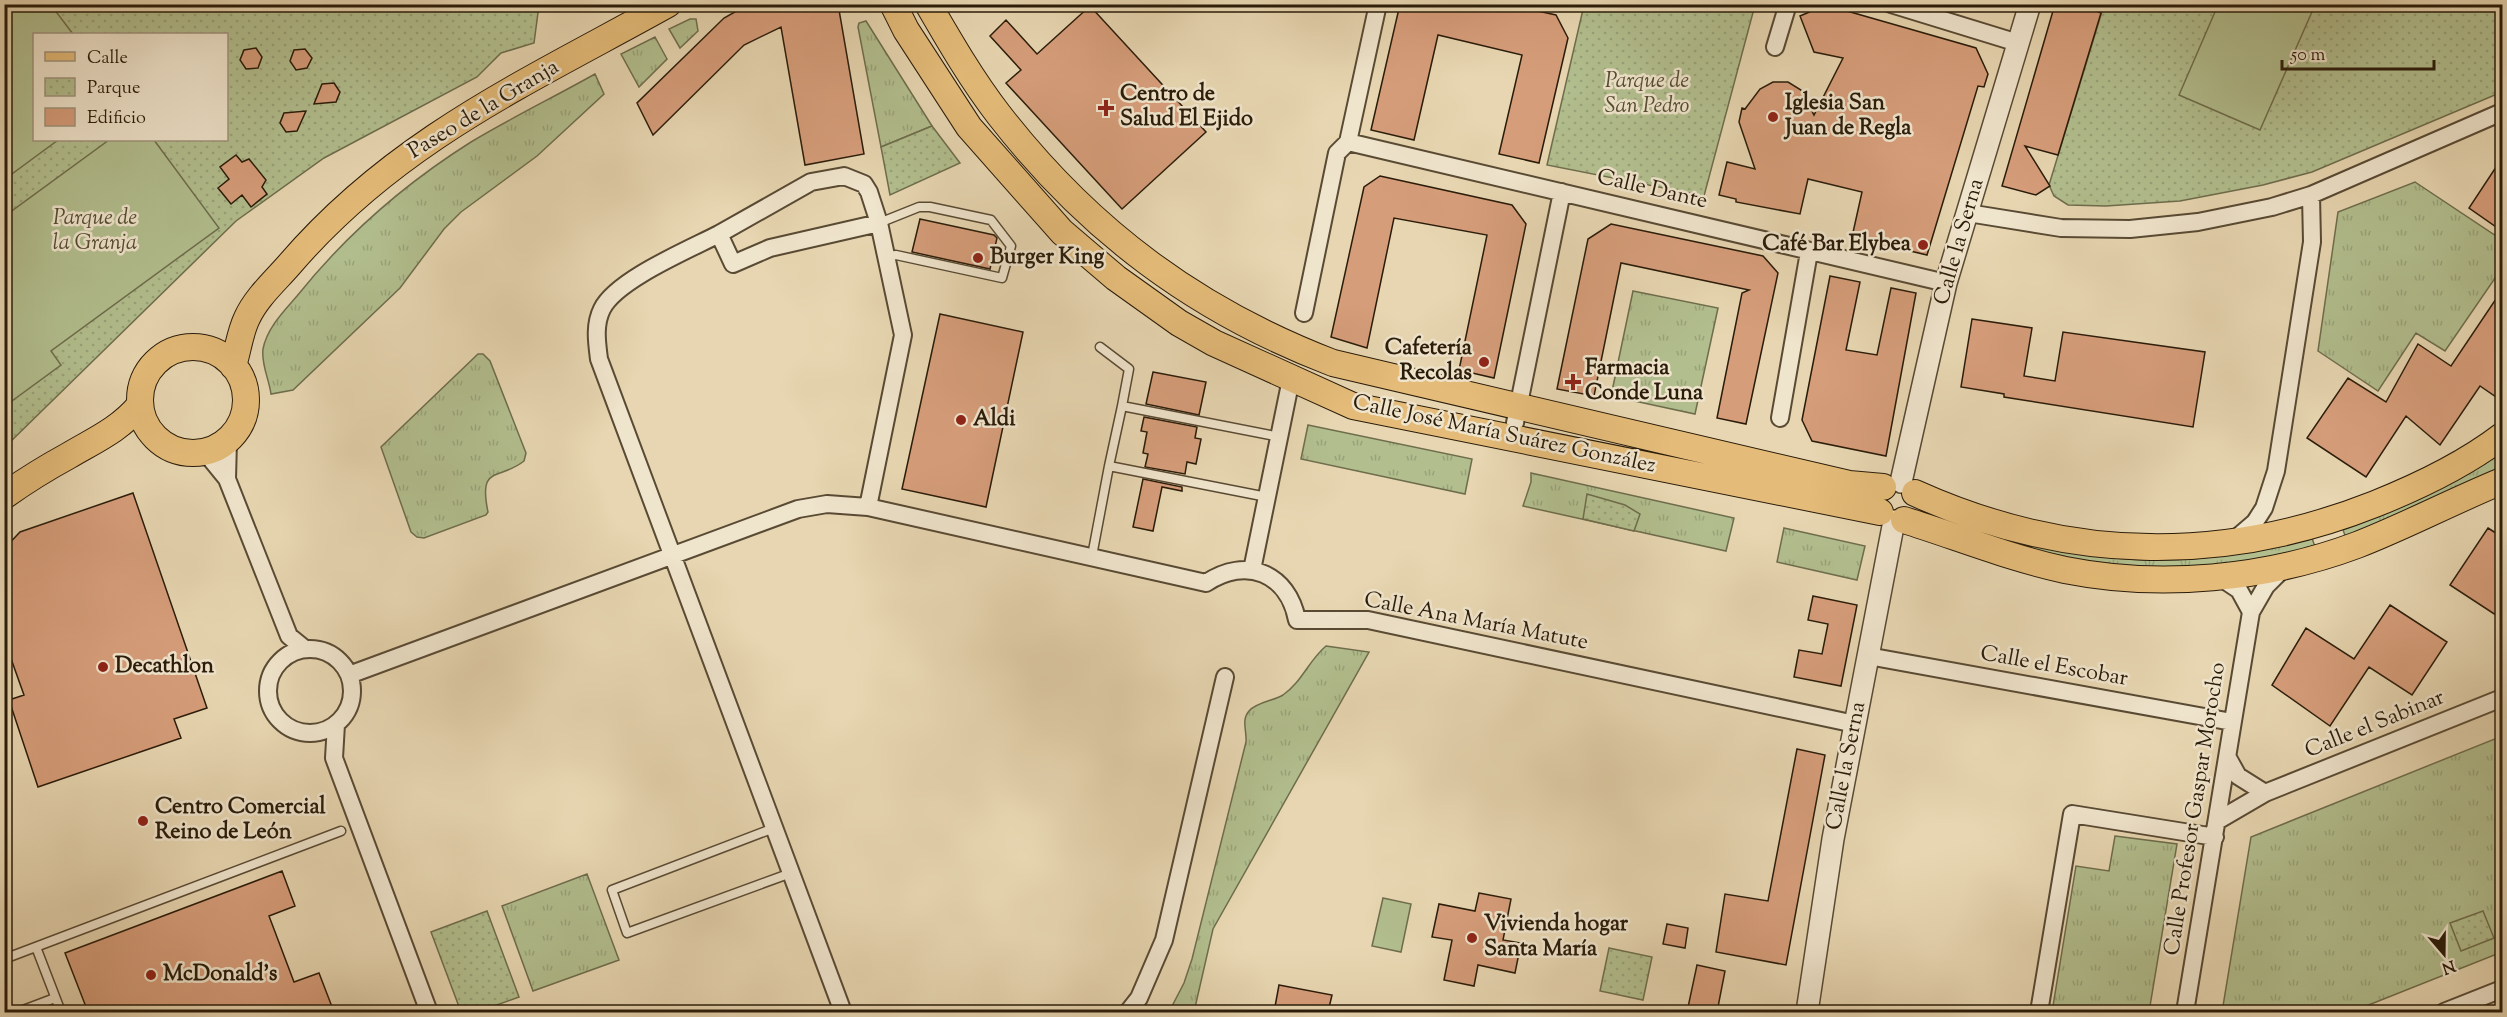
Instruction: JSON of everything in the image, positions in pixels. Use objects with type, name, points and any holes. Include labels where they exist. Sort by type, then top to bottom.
[{"type":"main road","name":"Paseo de la Granja","points":[[204,348],[246,319],[304,247],[352,200],[402,158],[494,99],[668,4]]},
{"type":"main road","name":"Calle José María Suárez González","points":[[893,4],[906,30],[969,127],[1062,232],[1116,278],[1179,323],[1214,343],[1353,406],[1604,456],[1896,503]]},
{"type":"main road","name":"Calle José María Suárez González","points":[[927,4],[992,105],[1045,169],[1095,219],[1155,269],[1218,311],[1293,348],[1333,363],[1516,415],[1849,484],[1896,503]]},
{"type":"main road","name":"Paseo de la Granja","points":[[234,366],[246,319]]},
{"type":"main road","points":[[188,348],[204,348],[219,354],[234,366],[243,381],[246,399],[243,417],[228,440],[205,452],[186,453],[168,448],[154,436],[144,421],[140,405],[141,389],[147,374],[158,361],[171,352],[188,348]]},
{"type":"main road","points":[[4,496],[28,479],[105,437],[126,422],[140,405]]},
{"type":"main road","points":[[1416,418],[1444,407],[1516,415],[1580,437],[1604,456]]},
{"type":"main road","points":[[105,437],[135,434],[154,436]]},
{"type":"main road","points":[[1896,503],[2005,525],[2073,543],[2168,549],[2230,544],[2281,535],[2353,513],[2422,484],[2502,436]]},
{"type":"main road","points":[[1896,503],[1998,552],[2065,570],[2114,577],[2169,580],[2218,576],[2286,565],[2356,545],[2502,481]]},
{"type":"street","points":[[1304,313],[1337,153],[1348,142],[1378,4]]},
{"type":"street","points":[[1774,47],[1788,4]]},
{"type":"street","points":[[1891,4],[2018,43]]},
{"type":"street","name":"Calle la Serna","points":[[1807,1012],[1832,845],[1896,503],[1946,282],[2030,4]]},
{"type":"street","points":[[1968,213],[2061,228],[2130,229],[2198,222],[2272,207],[2311,195],[2502,112]]},
{"type":"street","name":"Calle Dante","points":[[1348,142],[1809,252],[1946,282]]},
{"type":"street","points":[[843,1012],[599,359],[596,331],[602,308],[631,281],[811,182],[844,176],[864,184],[874,202],[903,335],[868,507]]},
{"type":"street","points":[[1516,415],[1562,192]]},
{"type":"street","points":[[2230,544],[2255,522],[2264,508],[2276,471],[2312,242],[2311,195]]},
{"type":"street","points":[[719,234],[733,264],[770,248],[879,223]]},
{"type":"street","points":[[1780,418],[1809,252]]},
{"type":"street","points":[[349,675],[798,509],[827,504],[868,507],[1206,583],[1218,575],[1233,570],[1252,570],[1291,379]]},
{"type":"street","points":[[227,479],[228,440]]},
{"type":"street","points":[[205,452],[227,479],[289,636],[288,655]]},
{"type":"street","name":"Calle Profesor Gaspar Morocho","points":[[2186,1012],[2251,612],[2266,586],[2286,565]]},
{"type":"street","name":"Calle Ana María Matute","points":[[1252,570],[1280,584],[1289,596],[1298,620],[1368,620],[1855,724]]},
{"type":"street","points":[[2218,576],[2239,590],[2251,612]]},
{"type":"street","points":[[289,636],[305,649]]},
{"type":"street","points":[[305,649],[319,649],[331,654],[341,662],[349,675],[351,700],[346,713],[336,724],[324,731],[310,733],[284,725],[270,707],[267,689],[269,677],[275,666],[288,655],[305,649]]},
{"type":"street","name":"Calle el Escobar","points":[[1868,656],[2232,722]]},
{"type":"street","points":[[1128,1012],[1139,998],[1164,940],[1225,677]]},
{"type":"street","name":"Calle el Sabinar","points":[[2216,829],[2265,794],[2502,698]]},
{"type":"street","points":[[334,758],[336,724]]},
{"type":"street","points":[[310,733],[334,758],[429,1012]]},
{"type":"street","points":[[2228,758],[2238,776],[2265,794]]},
{"type":"street","points":[[2039,1012],[2072,814],[2216,829]]},
{"type":"street","points":[[2444,1012],[2502,990]]},
{"type":"lane","points":[[879,223],[919,207],[930,207],[991,220],[1011,246],[1002,278],[896,255],[886,256]]},
{"type":"lane","points":[[1092,556],[1129,369],[1100,346]]},
{"type":"lane","points":[[1122,406],[1280,437]]},
{"type":"lane","points":[[1109,466],[1267,497]]},
{"type":"lane","points":[[774,828],[612,890],[627,933],[791,873]]},
{"type":"lane","points":[[4,959],[342,831]]},
{"type":"lane","points":[[36,947],[61,1012]]},
{"type":"lane","points":[[18,1012],[55,998]]},
{"type":"green space","points":[[5,4],[51,5],[72,33],[33,33],[33,141],[57,141],[5,179]]},
{"type":"green space","name":"Parque de la Granja","points":[[5,5],[539,5],[534,43],[501,53],[477,77],[324,158],[236,221],[5,447]]},
{"type":"green space","name":"Parque de San Pedro","points":[[1584,5],[1755,5],[1704,196],[1547,165]]},
{"type":"green space","points":[[2104,5],[2500,5],[2502,92],[2312,172],[2263,185],[2180,201],[2106,206],[2068,205],[2054,196],[2049,185]]},
{"type":"green space","points":[[2218,5],[2315,5],[2260,130],[2179,95]]},
{"type":"green space","points":[[690,19],[696,19],[698,31],[680,48],[669,29]]},
{"type":"green space","points":[[866,21],[932,126],[881,147],[858,27],[859,23]]},
{"type":"green space","points":[[655,37],[667,59],[639,87],[621,54]]},
{"type":"green space","points":[[595,74],[604,94],[537,156],[461,212],[444,229],[400,288],[293,390],[271,394],[263,355],[268,334],[282,314],[335,252],[400,193],[447,158],[486,133]]},
{"type":"green space","points":[[932,126],[960,163],[890,195],[881,147]]},
{"type":"green space","points":[[108,141],[155,141],[219,228],[51,351],[61,365],[5,406],[5,216]]},
{"type":"green space","points":[[2415,182],[2502,240],[2502,268],[2445,351],[2416,333],[2378,391],[2318,351],[2338,212]]},
{"type":"green space","points":[[1633,291],[1718,308],[1695,414],[1611,396]]},
{"type":"green space","points":[[478,354],[483,354],[490,361],[526,453],[524,461],[488,480],[486,497],[488,512],[486,515],[424,538],[417,537],[411,532],[381,447]]},
{"type":"green space","points":[[1308,425],[1472,459],[1465,494],[1301,459]]},
{"type":"green space","points":[[2502,447],[2502,468],[2346,538],[2343,530],[2425,493]]},
{"type":"green space","points":[[1531,473],[1734,518],[1726,551],[1523,506],[1531,482]]},
{"type":"green space","points":[[1587,494],[1625,505],[1640,514],[1634,531],[1583,519]]},
{"type":"green space","points":[[1957,519],[2085,553],[2113,558],[2170,560],[2199,558],[2257,550],[2312,538],[2315,547],[2247,561],[2176,568],[2141,568],[2071,561],[2038,553],[1955,526]]},
{"type":"green space","points":[[1784,528],[1865,546],[1857,580],[1777,562]]},
{"type":"green space","points":[[1326,646],[1369,652],[1213,929],[1194,1012],[1169,1012],[1184,983],[1192,959],[1246,742],[1247,714],[1256,706],[1290,690]]},
{"type":"green space","points":[[2502,736],[2502,952],[2351,1012],[2222,1012],[2251,837]]},
{"type":"green space","points":[[2115,836],[2177,844],[2149,1012],[2052,1012],[2076,866],[2109,871]]},
{"type":"green space","points":[[587,874],[619,960],[533,991],[502,906]]},
{"type":"green space","points":[[1383,898],[1411,904],[1401,952],[1372,946]]},
{"type":"green space","points":[[487,911],[519,997],[477,1012],[461,1012],[431,932]]},
{"type":"green space","points":[[2483,911],[2494,938],[2461,951],[2450,923]]},
{"type":"green space","points":[[1609,948],[1652,957],[1643,1000],[1600,991]]},
{"type":"building","points":[[749,4],[838,4],[864,154],[805,165],[781,27],[744,45],[653,135],[637,103],[724,18]]},
{"type":"building","points":[[1400,4],[1506,4],[1556,15],[1568,38],[1539,163],[1499,154],[1522,55],[1438,35],[1414,140],[1371,130]]},
{"type":"building","points":[[2055,4],[2079,4],[2101,13],[2058,155],[2025,146],[2050,186],[2036,195],[2002,186]]},
{"type":"building","points":[[1826,5],[1976,48],[1988,74],[1984,87],[1978,86],[1927,255],[1852,237],[1862,192],[1808,179],[1800,214],[1736,202],[1736,199],[1719,195],[1727,162],[1755,169],[1739,122],[1742,108],[1745,109],[1760,89],[1773,82],[1788,82],[1801,90],[1814,115],[1843,58],[1814,52],[1800,16]]},
{"type":"building","name":"Centro de Salud El Ejido","points":[[1090,6],[1206,132],[1122,209],[1006,83],[1021,70],[990,36],[1006,20],[1037,54]]},
{"type":"building","points":[[256,48],[262,57],[258,68],[246,69],[240,60],[244,50]]},
{"type":"building","points":[[305,49],[312,58],[307,68],[296,70],[290,61],[294,50]]},
{"type":"building","points":[[334,83],[340,92],[336,102],[314,104],[322,84]]},
{"type":"building","points":[[306,111],[297,131],[286,132],[280,123],[284,113]]},
{"type":"building","points":[[236,155],[242,162],[249,159],[266,180],[262,187],[267,194],[251,207],[242,195],[231,204],[218,188],[229,179],[220,167]]},
{"type":"building","points":[[2502,158],[2502,231],[2469,208]]},
{"type":"building","points":[[1380,176],[1512,205],[1526,224],[1494,378],[1459,370],[1487,235],[1394,218],[1367,348],[1331,337],[1364,187]]},
{"type":"building","points":[[920,219],[994,235],[997,238],[990,269],[912,252]]},
{"type":"building","points":[[1611,224],[1763,256],[1778,273],[1746,424],[1717,418],[1742,293],[1749,290],[1621,263],[1594,396],[1557,389],[1588,239]]},
{"type":"building","points":[[1830,276],[1860,282],[1846,350],[1877,355],[1891,288],[1916,293],[1886,456],[1812,441],[1802,420]]},
{"type":"building","points":[[2502,290],[2502,401],[2480,386],[2440,445],[2406,416],[2366,477],[2307,438],[2348,378],[2386,402],[2418,344],[2451,366]]},
{"type":"building","name":"Aldi","points":[[940,314],[1023,332],[986,507],[902,489]]},
{"type":"building","points":[[1972,319],[2032,328],[2024,376],[2055,381],[2063,332],[2205,352],[2193,427],[2004,397],[2004,394],[1961,387]]},
{"type":"building","points":[[1153,372],[1206,382],[1199,415],[1146,404]]},
{"type":"building","points":[[1144,417],[1197,427],[1195,438],[1201,439],[1196,464],[1187,462],[1185,474],[1145,467],[1148,454],[1143,453],[1147,432],[1141,431]]},
{"type":"building","points":[[1143,479],[1182,487],[1182,491],[1162,487],[1153,531],[1133,527]]},
{"type":"building","name":"Decathlon","points":[[133,493],[207,708],[174,719],[181,738],[38,787],[9,700],[24,695],[4,639],[4,549],[20,532]]},
{"type":"building","points":[[2488,528],[2502,537],[2502,619],[2450,585]]},
{"type":"building","points":[[1813,596],[1857,605],[1841,686],[1794,677],[1799,650],[1822,654],[1828,624],[1808,620]]},
{"type":"building","points":[[2390,605],[2447,642],[2412,695],[2369,667],[2330,726],[2272,685],[2306,628],[2354,659]]},
{"type":"building","points":[[1797,749],[1825,755],[1786,965],[1716,952],[1725,894],[1768,901]]},
{"type":"building","points":[[282,871],[295,906],[269,916],[294,982],[319,973],[334,1012],[88,1012],[65,953]]},
{"type":"building","name":"Vivienda hogar Santa María","points":[[1479,893],[1511,899],[1503,940],[1521,943],[1515,973],[1478,965],[1474,986],[1444,980],[1452,940],[1432,937],[1439,904],[1475,911]]},
{"type":"building","points":[[1667,924],[1688,928],[1685,948],[1663,944]]},
{"type":"building","points":[[1697,965],[1725,971],[1717,1012],[1687,1012]]},
{"type":"building","points":[[1279,985],[1332,995],[1328,1012],[1274,1012]]},
{"type":"place","name":"Centro de Salud El Ejido","points":[[1106,108]]},
{"type":"place","name":"Iglesia San Juan de Regla","points":[[1773,117]]},
{"type":"place","name":"Café Bar Elybea","points":[[1923,245]]},
{"type":"place","name":"Burger King","points":[[978,258]]},
{"type":"place","name":"Cafetería Recolas","points":[[1484,362]]},
{"type":"place","name":"Farmacia Conde Luna","points":[[1573,382]]},
{"type":"place","name":"Aldi","points":[[961,420]]},
{"type":"place","name":"Decathlon","points":[[103,667]]},
{"type":"place","name":"Centro Comercial Reino de León","points":[[143,821]]},
{"type":"place","name":"Vivienda hogar Santa María","points":[[1472,938]]},
{"type":"place","name":"McDonald's","points":[[151,975]]}]
